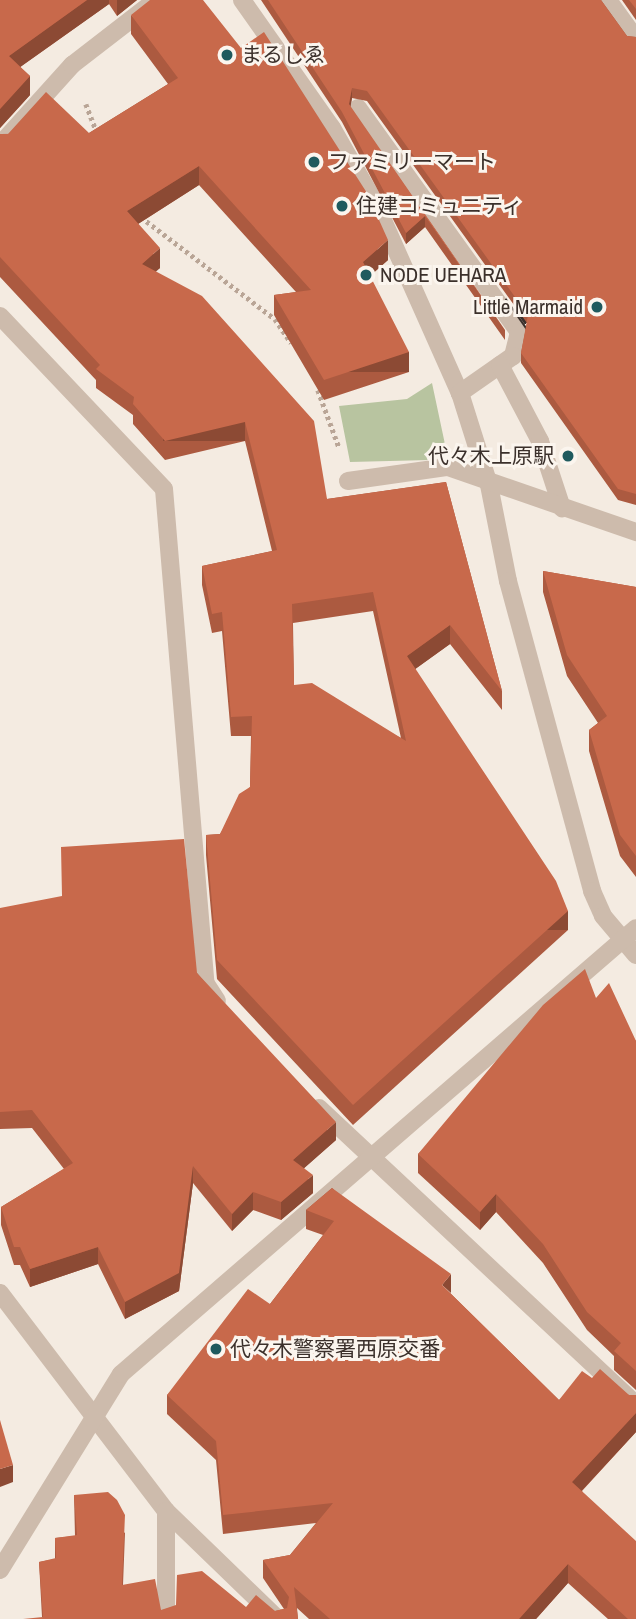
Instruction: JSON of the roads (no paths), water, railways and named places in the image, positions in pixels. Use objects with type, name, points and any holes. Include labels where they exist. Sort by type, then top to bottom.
[{"type":"street","points":[[0,145],[72,65],[156,0]]},
{"type":"street","points":[[242,0],[332,128],[377,207],[460,393],[489,485],[508,581],[592,891],[621,941],[636,955]]},
{"type":"street","points":[[608,0],[636,39]]},
{"type":"street","points":[[358,108],[519,332],[518,348],[500,365],[460,393]]},
{"type":"street","points":[[0,316],[164,489],[206,984],[229,1015]]},
{"type":"street","points":[[500,365],[540,441],[562,508]]},
{"type":"street","points":[[348,481],[448,467],[489,485],[636,531]]},
{"type":"street","points":[[0,1570],[121,1374],[149,1346],[636,928]]},
{"type":"street","points":[[303,1091],[368,1158],[636,1405]]},
{"type":"street","points":[[0,1294],[93,1420],[166,1511],[278,1619]]},
{"type":"street","points":[[166,1511],[166,1619]]},
{"type":"railway","points":[[508,297],[538,340]]},
{"type":"place","name":"まるしゑ","points":[[227,55]]},
{"type":"place","name":"ファミリーマート","points":[[314,162]]},
{"type":"place","name":"住建コミュニティ","points":[[342,206]]},
{"type":"place","name":"NODE UEHARA","points":[[366,275]]},
{"type":"place","name":"Little Marmaid","points":[[597,307]]},
{"type":"place","name":"代々木上原駅","points":[[568,456]]},
{"type":"place","name":"代々木警察署西原交番","points":[[216,1349]]}]
